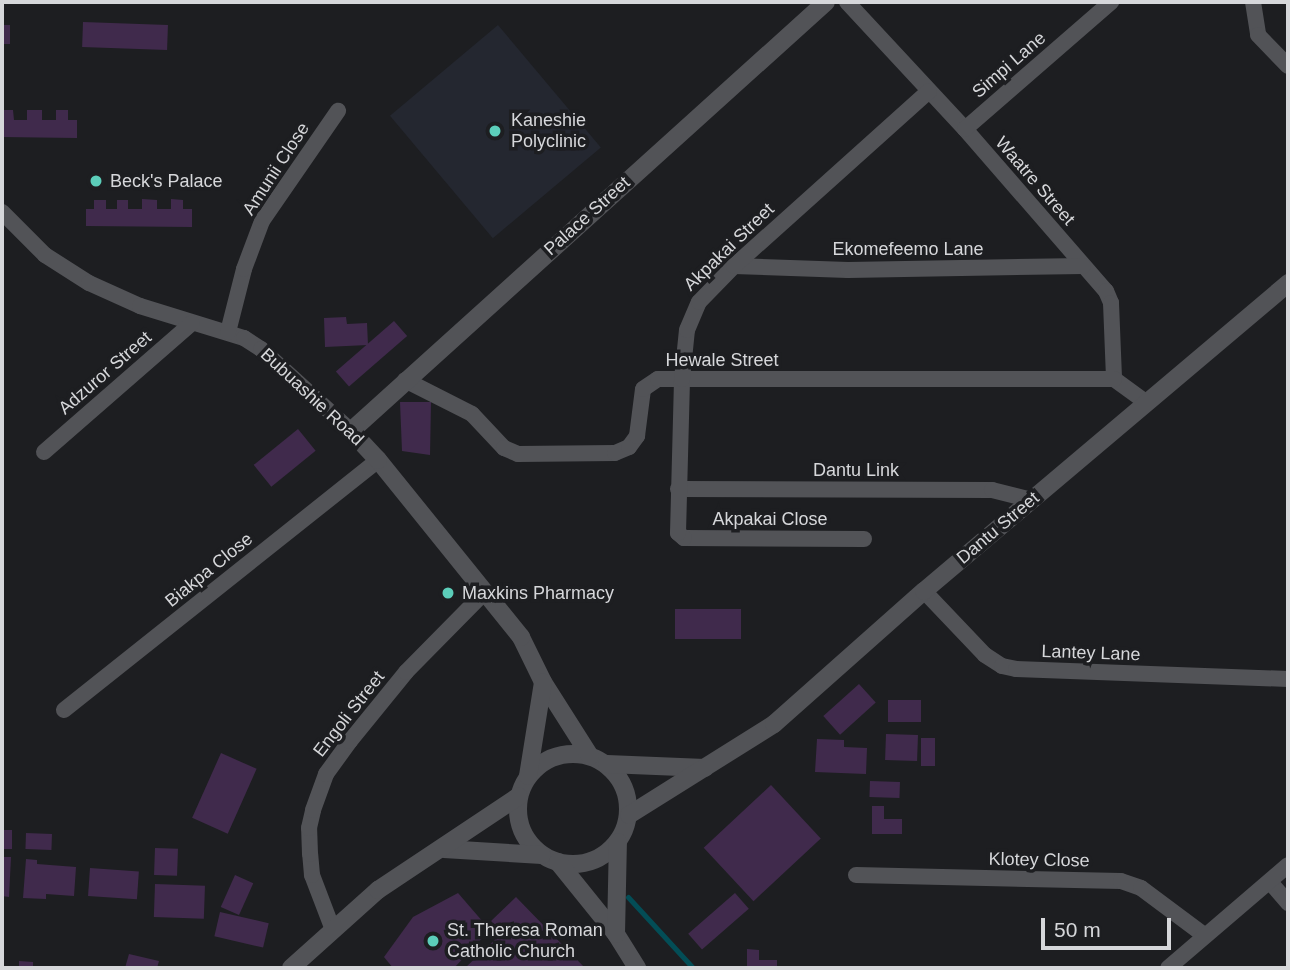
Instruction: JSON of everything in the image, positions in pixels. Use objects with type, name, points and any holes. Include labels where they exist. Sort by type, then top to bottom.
[{"type":"street","name":"Palace Street","points":[[351,431],[826,2]]},
{"type":"street","name":"Waatre Street","points":[[847,2],[965,129],[1110,299],[1114,379]]},
{"type":"street","name":"Simpi Lane","points":[[965,129],[1111,2]]},
{"type":"street","points":[[1253,2],[1258,35],[1288,65]]},
{"type":"street","name":"Akpakai Street","points":[[678,533],[682,379],[687,330],[693,309],[734,266],[929,91]]},
{"type":"street","name":"Amunii Close","points":[[228,332],[244,269],[262,221],[338,111]]},
{"type":"street","name":"Bubuashie Road","points":[[2,212],[45,255],[89,283],[140,306],[228,332],[261,349],[351,431],[378,460],[521,637],[543,682],[590,756]]},
{"type":"street","name":"Ekomefeemo Lane","points":[[734,266],[848,270],[1083,265]]},
{"type":"street","name":"Dantu Street","points":[[629,815],[774,724],[924,591],[1288,283]]},
{"type":"street","name":"Adzuror Street","points":[[44,452],[192,323]]},
{"type":"street","name":"Hewale Street","points":[[405,380],[472,414],[504,448],[519,454],[615,453],[629,447],[637,436],[643,389],[658,379],[1114,379]]},
{"type":"street","points":[[1114,379],[1147,403]]},
{"type":"street","name":"Biakpa Close","points":[[65,710],[378,460]]},
{"type":"street","name":"Dantu Link","points":[[678,489],[992,490],[1032,500]]},
{"type":"street","name":"Akpakai Close","points":[[678,533],[684,538],[864,539]]},
{"type":"street","name":"Lantey Lane","points":[[924,591],[985,655],[1002,666],[1016,669],[1288,678]]},
{"type":"street","name":"Engoli Street","points":[[333,930],[312,875],[310,854],[311,819],[326,774],[406,671],[485,592]]},
{"type":"street","points":[[543,682],[528,776],[519,796],[517,813],[521,829],[616,934],[637,968]]},
{"type":"street","points":[[528,776],[541,764],[556,756],[573,753],[590,756],[607,764],[620,778],[628,796],[629,815],[618,842],[616,934]]},
{"type":"street","points":[[607,764],[705,768]]},
{"type":"street","points":[[291,968],[378,890],[444,849],[519,796]]},
{"type":"street","points":[[444,849],[550,859],[575,864],[606,854],[618,842]]},
{"type":"street","points":[[1168,968],[1288,866]]},
{"type":"street","name":"Klotey Close","points":[[856,875],[1121,881],[1141,888],[1204,935]]},
{"type":"street","points":[[1270,882],[1288,903]]},
{"type":"shaded area","name":"Kaneshie Polyclinic","points":[[498,25],[601,148],[493,238],[390,116]]},
{"type":"building","points":[[83,22],[168,25],[167,50],[82,47]]},
{"type":"building","points":[[2,25],[10,25],[10,44],[2,44]]},
{"type":"building","points":[[2,110],[13,110],[14,120],[27,120],[27,110],[42,110],[42,120],[56,120],[56,110],[68,110],[68,120],[77,120],[77,138],[2,137]]},
{"type":"building","points":[[142,199],[157,200],[157,209],[171,209],[171,199],[183,200],[183,209],[192,209],[192,227],[86,226],[86,209],[94,209],[94,200],[106,200],[106,209],[117,209],[117,200],[128,200],[128,209],[142,209]]},
{"type":"building","points":[[346,317],[347,324],[367,323],[368,345],[325,347],[324,318]]},
{"type":"building","points":[[394,321],[407,336],[349,387],[336,372]]},
{"type":"building","points":[[400,402],[431,402],[430,455],[402,451]]},
{"type":"building","points":[[298,429],[316,451],[271,487],[254,465]]},
{"type":"building","points":[[675,609],[741,609],[741,639],[675,639]]},
{"type":"building","points":[[859,684],[876,703],[840,735],[823,716]]},
{"type":"building","points":[[888,700],[921,700],[921,722],[888,722]]},
{"type":"building","points":[[886,734],[918,735],[917,761],[885,760]]},
{"type":"building","points":[[921,738],[935,738],[935,766],[921,766]]},
{"type":"building","points":[[817,739],[844,740],[844,747],[867,748],[866,774],[815,772]]},
{"type":"building","points":[[221,753],[257,769],[228,834],[192,818]]},
{"type":"building","points":[[870,781],[900,782],[899,798],[869,797]]},
{"type":"building","points":[[771,785],[821,838],[754,901],[704,848]]},
{"type":"building","points":[[872,806],[884,806],[884,819],[902,819],[902,834],[872,834]]},
{"type":"building","points":[[2,830],[12,830],[12,849],[2,849]]},
{"type":"building","points":[[26,833],[52,834],[51,850],[25,849]]},
{"type":"building","points":[[155,848],[178,849],[177,876],[154,875]]},
{"type":"building","points":[[2,857],[11,857],[9,897],[2,896]]},
{"type":"building","points":[[26,859],[37,860],[37,864],[76,867],[74,896],[46,894],[46,899],[23,898]]},
{"type":"building","points":[[90,868],[139,871],[137,899],[88,896]]},
{"type":"building","points":[[235,875],[253,883],[239,915],[221,907]]},
{"type":"building","points":[[155,884],[205,886],[204,919],[154,917]]},
{"type":"building","points":[[458,893],[490,930],[454,968],[393,968],[384,957],[413,917]]},
{"type":"building","points":[[735,893],[749,909],[702,950],[688,934]]},
{"type":"building","points":[[516,897],[585,968],[465,968],[502,933],[491,921]]},
{"type":"building","points":[[220,912],[269,923],[263,948],[214,936]]},
{"type":"building","points":[[747,949],[759,950],[759,960],[777,960],[777,968],[747,968]]},
{"type":"building","points":[[129,954],[159,961],[157,968],[125,968]]},
{"type":"building","points":[[19,961],[33,962],[33,968],[19,968]]},
{"type":"waterway","points":[[628,897],[693,968]]},
{"type":"place","name":"Kaneshie Polyclinic","points":[[495,131]]},
{"type":"place","name":"Beck's Palace","points":[[96,181]]},
{"type":"place","name":"Maxkins Pharmacy","points":[[448,593]]},
{"type":"place","name":"St. Theresa Roman Catholic Church","points":[[433,941]]}]
